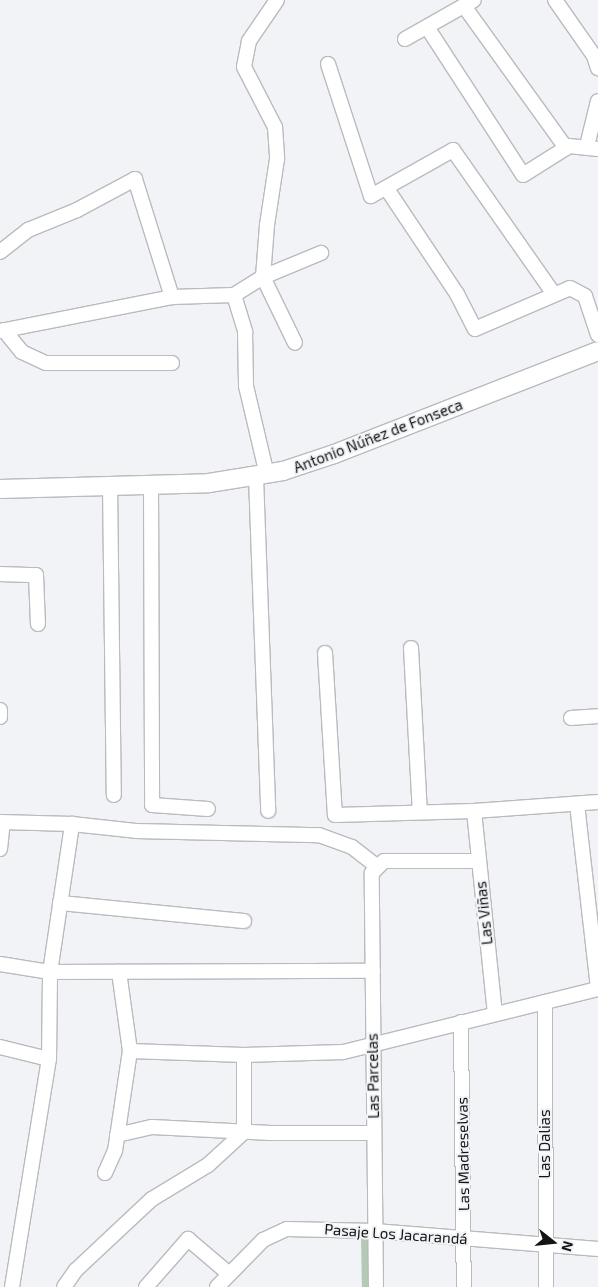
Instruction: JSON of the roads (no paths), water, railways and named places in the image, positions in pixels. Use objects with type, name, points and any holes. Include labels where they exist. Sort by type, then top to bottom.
[{"type":"main road","name":"Antonio Núñez de Fonseca","points":[[0,489],[110,484],[209,483],[261,476],[334,454],[598,351]]},
{"type":"street","points":[[277,0],[249,41],[244,67],[269,112],[277,141],[263,278],[295,343]]},
{"type":"street","points":[[555,0],[594,56],[598,68]]},
{"type":"street","points":[[405,39],[469,3],[566,148]]},
{"type":"street","points":[[427,27],[523,175],[566,148],[592,148],[598,101]]},
{"type":"street","points":[[328,64],[371,196],[388,189],[453,150],[553,293]]},
{"type":"street","points":[[0,252],[28,230],[77,210],[135,179],[172,296]]},
{"type":"street","points":[[388,189],[457,294],[475,328],[553,293],[570,288],[585,296],[598,335]]},
{"type":"street","points":[[2,330],[172,296],[234,295],[263,278],[321,253]]},
{"type":"street","points":[[234,295],[245,332],[246,386],[261,476],[268,811]]},
{"type":"street","points":[[2,330],[22,352],[46,363],[172,363]]},
{"type":"street","points":[[110,484],[114,796]]},
{"type":"street","points":[[151,484],[152,805],[208,809]]},
{"type":"street","points":[[0,574],[36,575],[38,624]]},
{"type":"street","points":[[411,648],[420,812]]},
{"type":"street","points":[[325,653],[335,815],[474,811],[598,802]]},
{"type":"street","points":[[0,710],[0,717]]},
{"type":"street","points":[[571,718],[598,716]]},
{"type":"street","points":[[130,1051],[244,1055],[342,1052],[598,988],[577,804]]},
{"type":"street","name":"Las Viñas","points":[[474,811],[495,1014]]},
{"type":"street","points":[[0,849],[2,822],[72,824],[136,831],[319,835],[352,846],[376,866],[389,860],[478,861]]},
{"type":"street","points":[[12,1287],[50,1059],[50,972],[72,824]]},
{"type":"street","name":"Las Parcelas","points":[[376,866],[372,876],[372,1043],[376,1287]]},
{"type":"street","points":[[60,903],[244,921]]},
{"type":"street","points":[[0,964],[50,972],[373,971]]},
{"type":"street","points":[[105,1173],[115,1151],[130,1051],[119,972]]},
{"type":"street","name":"Las Dalias","points":[[545,1002],[546,1287]]},
{"type":"street","name":"Las Madreselvas","points":[[460,1022],[464,1287]]},
{"type":"street","points":[[0,1047],[50,1059]]},
{"type":"street","points":[[64,1287],[76,1270],[152,1199],[208,1165],[244,1132],[244,1055]]},
{"type":"street","points":[[116,1135],[152,1127],[244,1132],[374,1133]]},
{"type":"street","name":"Pasaje Los Jacarandá","points":[[217,1287],[228,1273],[263,1240],[280,1230],[375,1231],[598,1249]]},
{"type":"street","points":[[146,1287],[188,1239],[228,1273]]}]
